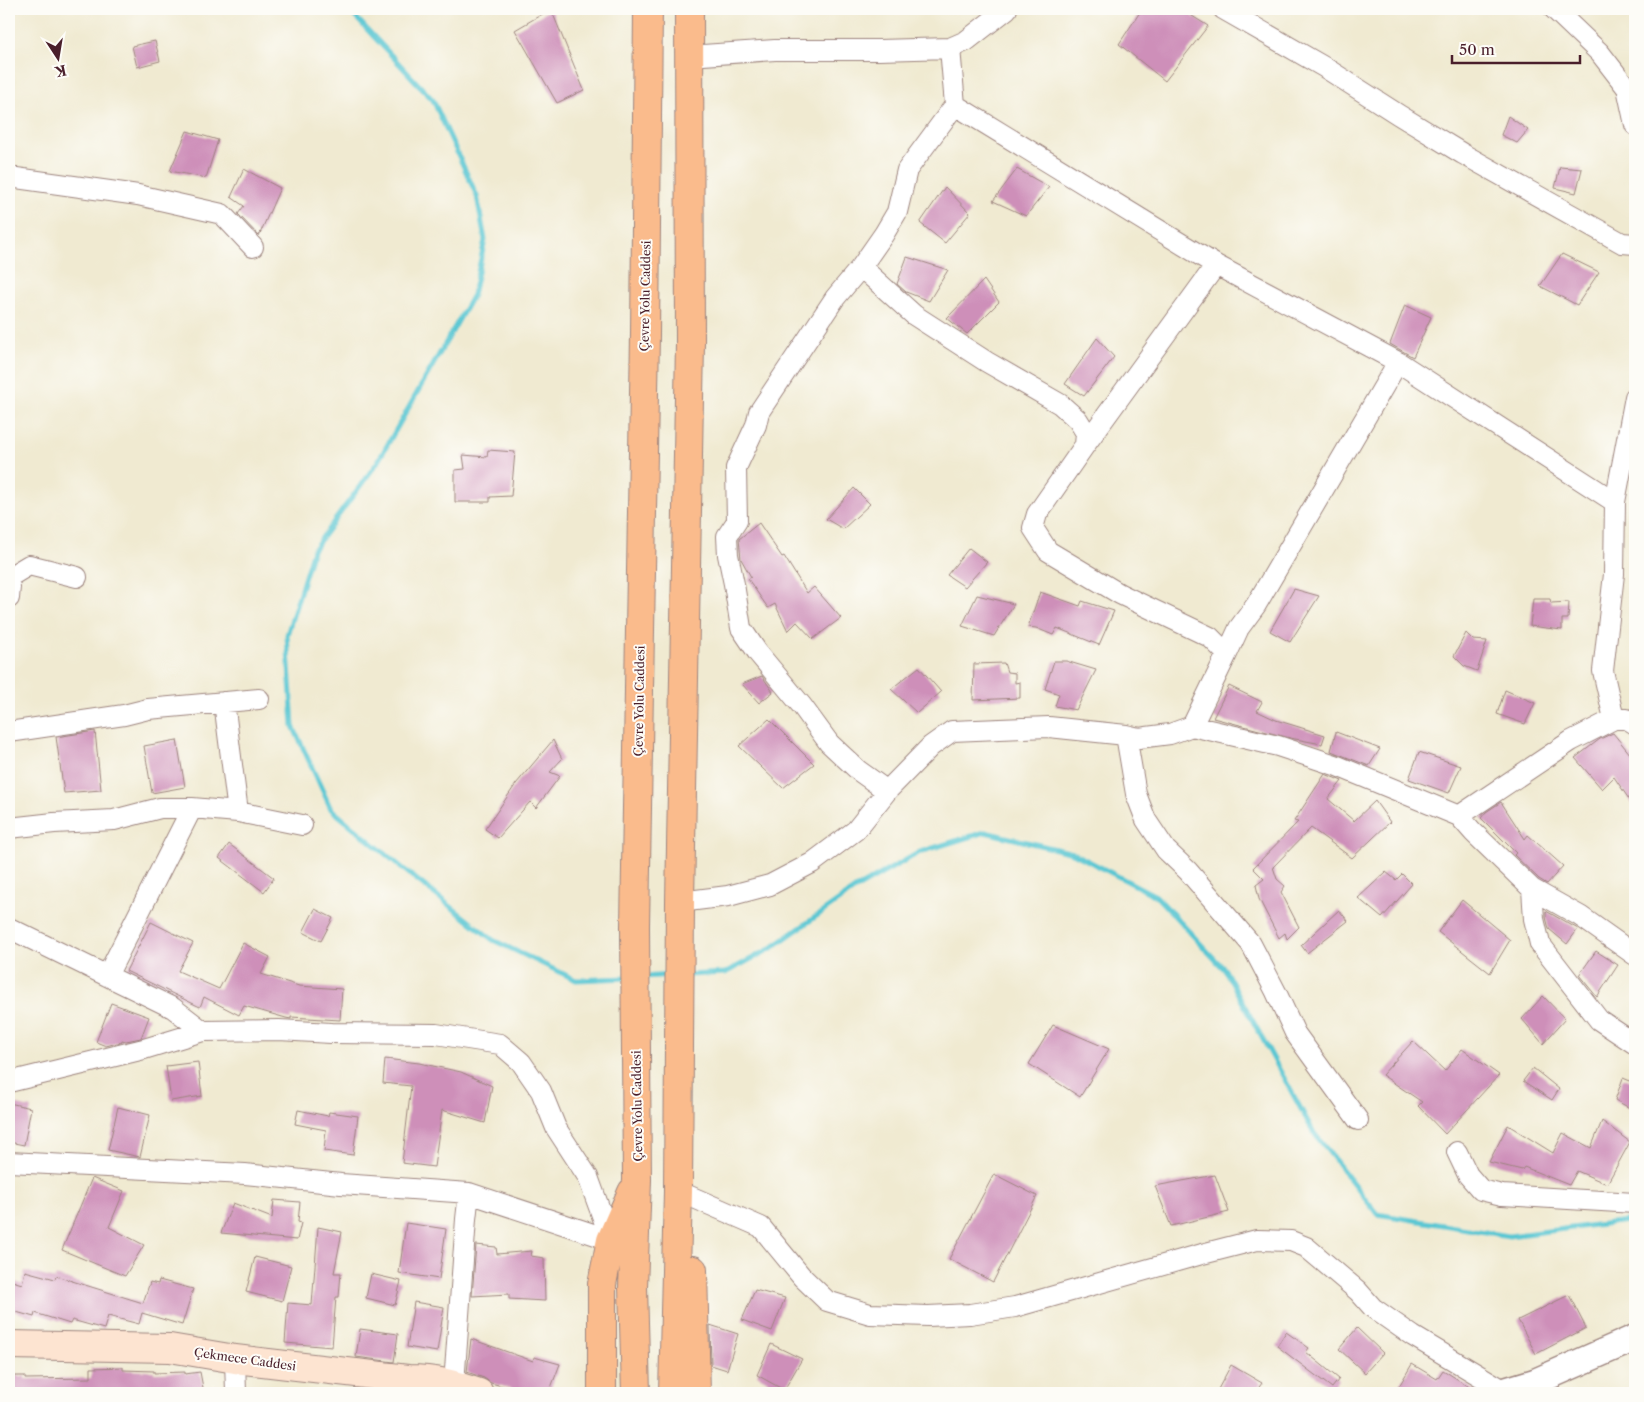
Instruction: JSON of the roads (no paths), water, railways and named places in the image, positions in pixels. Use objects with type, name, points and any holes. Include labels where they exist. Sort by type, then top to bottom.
[{"type":"highway","name":"Çevre Yolu Caddesi","points":[[636,1393],[633,1287],[637,1180],[635,927],[648,9]]},
{"type":"highway","points":[[673,1393],[678,1183],[680,902],[690,343],[688,9]]},
{"type":"highway","points":[[602,1393],[602,1284],[611,1240],[637,1180]]},
{"type":"highway","points":[[678,1183],[694,1272],[696,1393]]},
{"type":"main road","name":"Çekmece Caddesi","points":[[9,1345],[170,1348],[408,1386],[430,1379],[467,1389]]},
{"type":"street","points":[[689,56],[775,50],[950,48],[966,41],[1007,9]]},
{"type":"street","points":[[1223,9],[1324,66],[1463,154],[1622,243],[1635,244]]},
{"type":"street","points":[[1554,9],[1631,84],[1635,125]]},
{"type":"street","points":[[887,791],[859,771],[829,743],[802,706],[758,653],[741,628],[728,554],[728,536],[737,521],[736,468],[756,425],[759,412],[835,298],[861,267],[897,212],[907,170],[955,105],[950,48]]},
{"type":"street","points":[[955,105],[1216,264],[1398,362],[1616,502]]},
{"type":"street","points":[[9,177],[138,195],[222,214],[253,246]]},
{"type":"street","points":[[1216,264],[1036,514],[1032,528],[1048,552],[1120,594],[1210,637],[1227,654]]},
{"type":"street","points":[[861,267],[914,315],[987,362],[1060,404],[1078,420],[1086,433],[1085,445]]},
{"type":"street","points":[[1192,726],[1239,628],[1256,605],[1398,362]]},
{"type":"street","points":[[1614,719],[1603,671],[1614,574],[1616,502],[1635,397]]},
{"type":"street","points":[[9,577],[29,565],[77,577]]},
{"type":"street","points":[[9,584],[9,598]]},
{"type":"street","points":[[9,732],[124,716],[148,708],[259,699]]},
{"type":"street","points":[[224,702],[238,812]]},
{"type":"street","points":[[1459,816],[1571,741],[1614,719],[1627,719],[1635,724]]},
{"type":"street","points":[[680,902],[728,896],[770,885],[812,863],[856,830],[887,791],[931,746],[952,731],[1049,727],[1139,738],[1170,734],[1192,726],[1278,746],[1335,764],[1459,816],[1532,889],[1580,916],[1635,956]]},
{"type":"street","points":[[1126,735],[1136,794],[1146,820],[1166,850],[1188,871],[1251,944],[1295,1033],[1358,1120]]},
{"type":"street","points":[[9,828],[54,823],[114,820],[160,808],[192,808],[238,812],[302,826]]},
{"type":"street","points":[[107,976],[192,808]]},
{"type":"street","points":[[1532,889],[1534,919],[1540,944],[1599,1020],[1635,1044]]},
{"type":"street","points":[[9,928],[173,1008],[203,1031]]},
{"type":"street","points":[[9,1082],[144,1049],[203,1031],[279,1030],[331,1033],[436,1034],[500,1044],[522,1062],[541,1091],[556,1128],[588,1177],[611,1240]]},
{"type":"street","points":[[1457,1152],[1468,1175],[1481,1190],[1502,1195],[1635,1203]]},
{"type":"street","points":[[9,1162],[245,1174],[342,1184],[469,1193],[611,1240]]},
{"type":"street","points":[[678,1183],[761,1227],[802,1277],[827,1301],[870,1314],[928,1316],[970,1314],[1015,1307],[1257,1240],[1291,1241],[1306,1248],[1389,1319],[1504,1392],[1535,1382],[1635,1338]]},
{"type":"street","points":[[467,1389],[465,1229],[469,1193]]},
{"type":"street","points":[[235,1359],[236,1393]]},
{"type":"waterway","points":[[348,9],[433,100],[477,196],[485,240],[473,295],[377,463],[313,550],[287,635],[293,726],[331,809],[493,940],[576,980],[627,978]]},
{"type":"waterway","points":[[688,975],[725,973],[770,949],[855,889],[920,852],[985,832],[1073,853],[1156,896],[1225,970],[1314,1133],[1377,1214],[1509,1236],[1635,1220]]},
{"type":"waterway","points":[[643,977],[672,975]]}]
